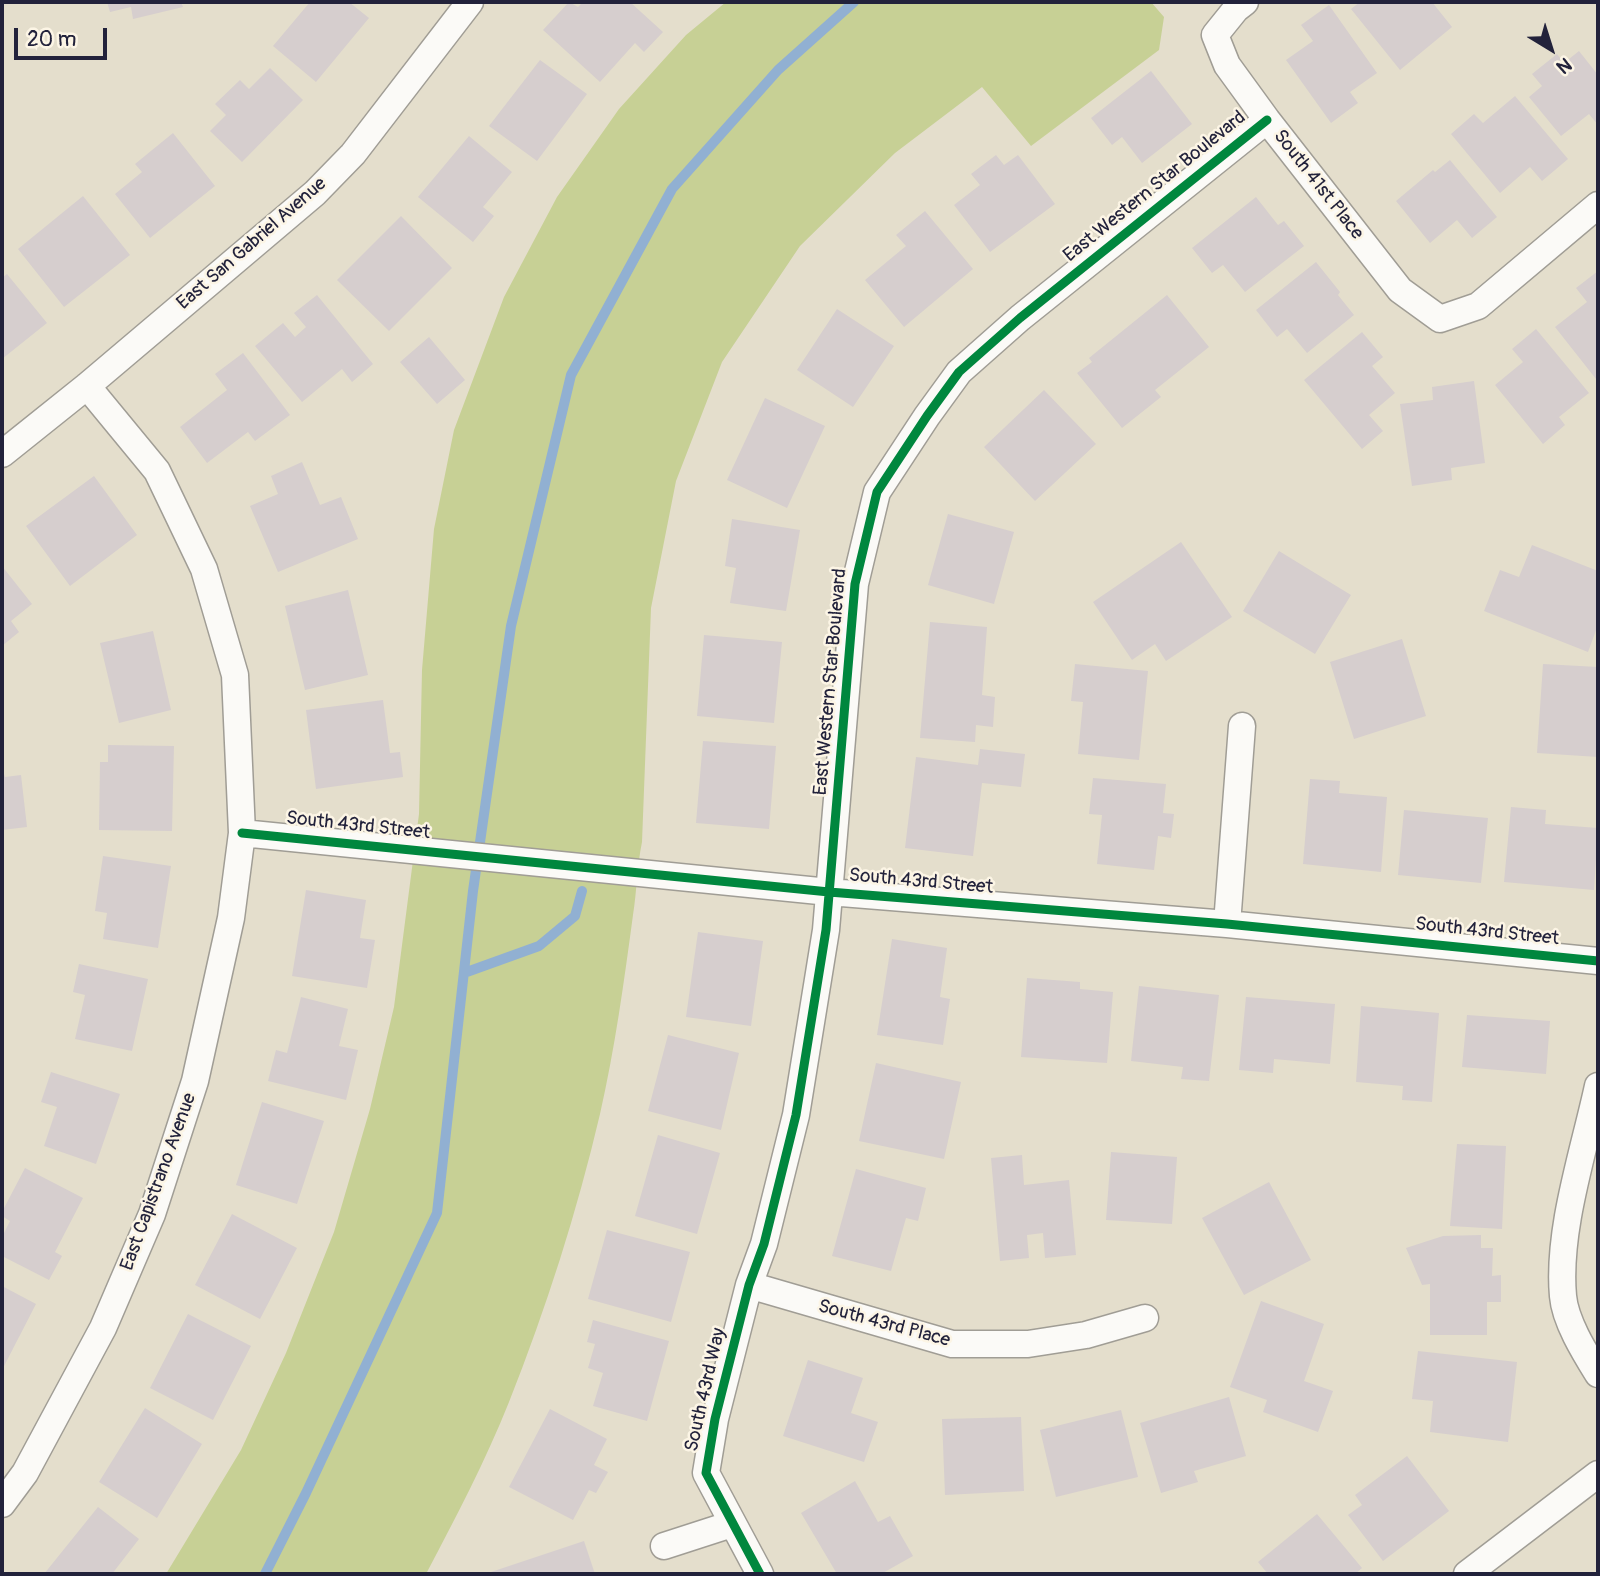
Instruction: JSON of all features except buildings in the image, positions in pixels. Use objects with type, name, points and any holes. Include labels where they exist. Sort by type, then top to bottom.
[{"type":"street","name":"East San Gabriel Avenue","points":[[2,454],[87,386],[315,193],[353,154],[470,2]]},
{"type":"street","name":"South 41st Place","points":[[1245,2],[1215,35],[1227,65],[1400,290],[1440,319],[1478,306],[1598,205]]},
{"type":"street","name":"East Western Star Boulevard","points":[[749,1285],[764,1244],[796,1115],[826,930],[855,584],[877,492],[927,415],[959,372],[1020,318],[1267,120]]},
{"type":"street","points":[[87,386],[157,471],[204,569],[235,675],[242,833]]},
{"type":"street","points":[[1227,924],[1242,726]]},
{"type":"street","name":"South 43rd Street","points":[[242,833],[829,892],[1227,924],[1598,961]]},
{"type":"street","name":"East Capistrano Avenue","points":[[2,1504],[25,1473],[103,1328],[152,1214],[195,1081],[231,918],[242,833]]},
{"type":"street","points":[[1598,1086],[1564,1235],[1563,1298],[1579,1345],[1598,1374]]},
{"type":"street","name":"South 43rd Place","points":[[749,1285],[952,1344],[1028,1345],[1086,1335],[1145,1318]]},
{"type":"street","name":"South 43rd Way","points":[[749,1285],[715,1419],[706,1473],[760,1574]]},
{"type":"street","points":[[1467,1574],[1598,1474]]},
{"type":"street","points":[[664,1546],[733,1524]]},
{"type":"green space","points":[[726,2],[1151,2],[1164,17],[1159,50],[1031,146],[982,87],[895,153],[800,246],[722,362],[676,481],[651,608],[642,842],[619,1015],[591,1151],[571,1224],[523,1367],[480,1467],[426,1574],[166,1574],[241,1450],[286,1353],[334,1232],[370,1109],[394,1007],[419,814],[422,670],[434,529],[454,430],[504,297],[557,197],[619,109],[686,35]]},
{"type":"waterway","points":[[265,1574],[306,1493],[437,1213],[473,891],[511,626],[571,375],[672,189],[778,70],[854,2]]},
{"type":"waterway","points":[[464,973],[539,946],[575,916],[582,891]]},
{"type":"cycle path","points":[[760,1574],[706,1473],[715,1419],[749,1285],[764,1244],[796,1115],[826,930],[855,584],[877,492],[959,372],[1020,318],[1267,120]]},
{"type":"cycle path","points":[[242,833],[829,892],[1227,924],[1598,961]]}]
